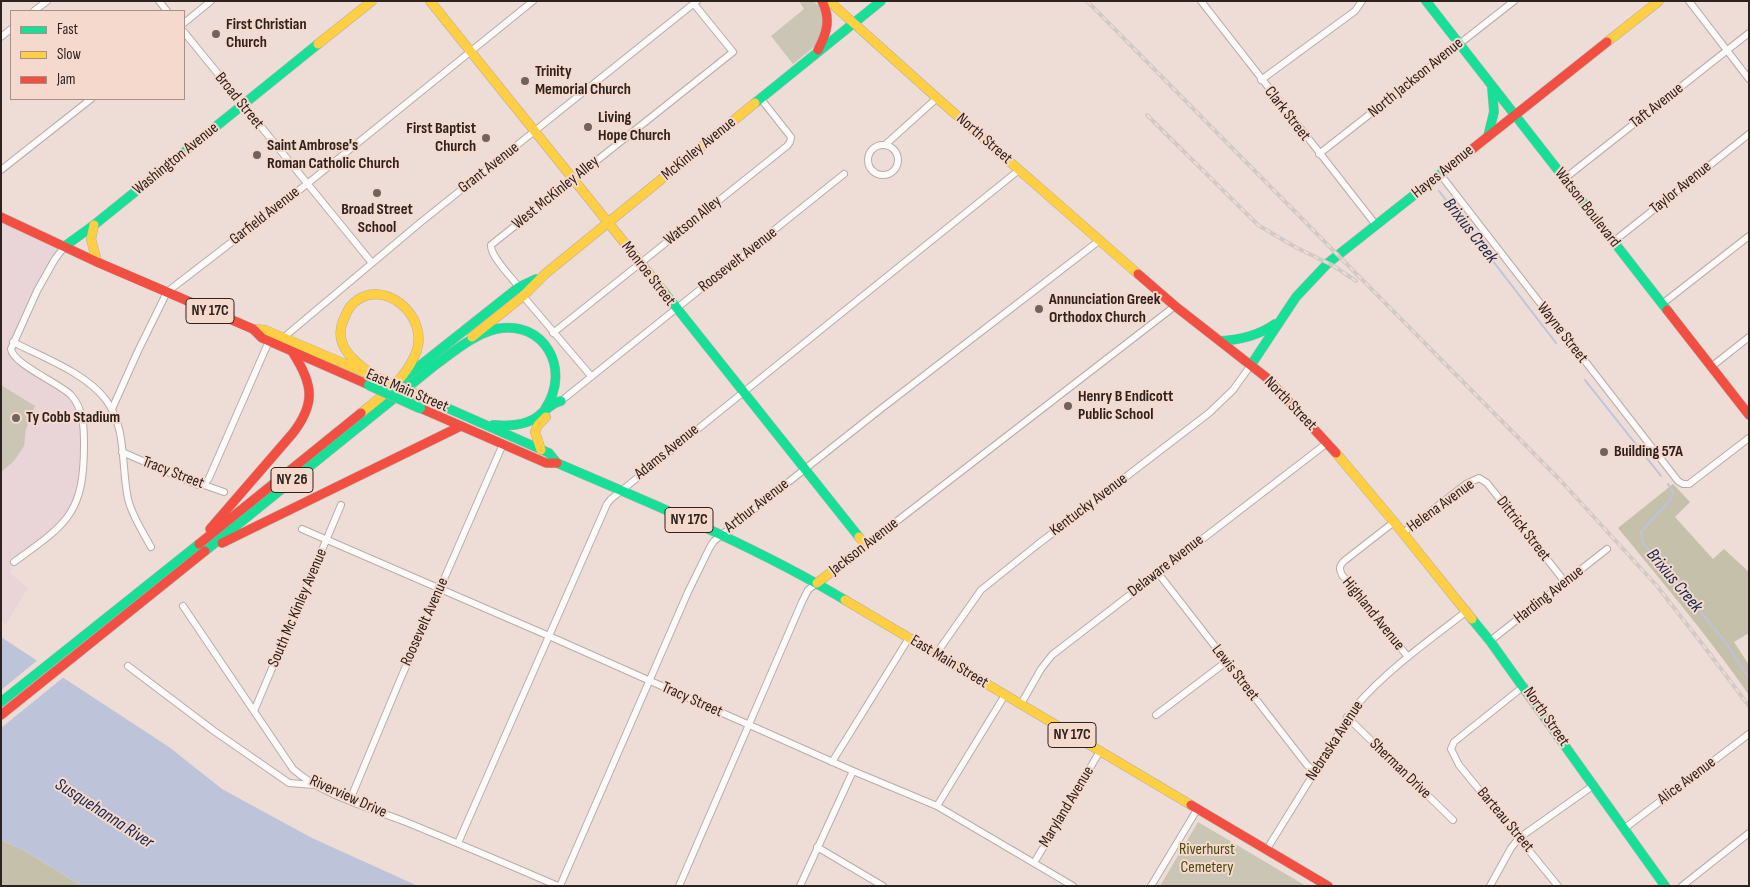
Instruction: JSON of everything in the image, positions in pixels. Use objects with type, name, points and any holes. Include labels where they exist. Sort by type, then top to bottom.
[{"type":"street","points":[[35,10],[46,1]]},
{"type":"street","points":[[185,22],[211,1]]},
{"type":"street","name":"Washington Avenue","points":[[13,342],[37,291],[55,259],[65,246],[94,225],[372,1]]},
{"type":"street","name":"Monroe Street","points":[[430,1],[866,545]]},
{"type":"street","name":"Garfield Avenue","points":[[112,409],[167,292],[307,184],[533,1]]},
{"type":"street","points":[[816,54],[826,35],[828,24],[828,13],[822,1]]},
{"type":"street","name":"North Street","points":[[829,1],[1175,306],[1267,378],[1327,443],[1490,640],[1665,886]]},
{"type":"street","name":"McKinley Avenue","points":[[198,545],[397,384],[544,274],[881,1]]},
{"type":"street","name":"Clark Street","points":[[1200,1],[1376,225]]},
{"type":"street","points":[[1261,80],[1355,11],[1362,1]]},
{"type":"street","name":"Watson Boulevard","points":[[1426,1],[1749,415]]},
{"type":"street","name":"North Jackson Avenue","points":[[1319,154],[1514,1]]},
{"type":"street","name":"Hayes Avenue","points":[[1251,364],[1296,297],[1318,272],[1659,1]]},
{"type":"street","points":[[1689,1],[1749,79]]},
{"type":"street","name":"West McKinley Alley","points":[[521,292],[496,258],[491,250],[491,245],[733,52],[696,2]]},
{"type":"street","name":"Grant Avenue","points":[[283,338],[372,262],[696,2]]},
{"type":"street","name":"Broad Street","points":[[185,33],[242,106],[372,262]]},
{"type":"street","name":"Taft Avenue","points":[[1564,179],[1749,33]]},
{"type":"street","points":[[1488,136],[1496,108],[1490,84]]},
{"type":"street","name":"Watson Alley","points":[[553,332],[790,142],[791,137],[761,98]]},
{"type":"street","points":[[885,145],[894,150],[898,160],[892,173],[882,175],[873,171],[868,160],[874,148],[885,145],[937,98]]},
{"type":"street","points":[[1,170],[90,100]]},
{"type":"street","name":"Taylor Avenue","points":[[1614,242],[1749,134]]},
{"type":"street","name":"Adams Avenue","points":[[458,843],[607,504],[620,490],[742,391],[1019,170]]},
{"type":"street","name":"Roosevelt Avenue","points":[[561,401],[844,174]]},
{"type":"street","name":"Wayne Street","points":[[1440,174],[1678,480],[1683,484],[1689,484],[1749,438]]},
{"type":"street","points":[[1,210],[6,219]]},
{"type":"street","name":"East Main Street","points":[[6,219],[97,262],[253,329],[265,330],[485,424],[549,453],[557,463]]},
{"type":"street","points":[[94,225],[90,235],[97,262]]},
{"type":"street","points":[[1662,304],[1749,236]]},
{"type":"street","name":"Arthur Avenue","points":[[559,886],[688,592],[710,547],[721,534],[1100,240]]},
{"type":"street","points":[[521,292],[590,376]]},
{"type":"street","name":"McKinley Avenue","points":[[458,348],[521,292]]},
{"type":"street","points":[[377,378],[350,357],[341,336],[343,319],[350,307],[363,298],[377,294],[386,295],[401,301],[412,314],[418,329],[419,337],[416,353],[397,384]]},
{"type":"street","name":"Jackson Avenue","points":[[679,886],[808,590],[1175,306]]},
{"type":"street","points":[[1220,341],[1244,340],[1260,334],[1281,319]]},
{"type":"street","name":"NY 26","points":[[1,715],[458,348],[500,328],[524,330],[534,335],[550,350],[557,372],[554,394],[545,410]]},
{"type":"street","name":"East Main Street","points":[[253,329],[262,338],[292,352],[546,463],[557,463],[620,490],[760,553],[909,638],[1328,886]]},
{"type":"street","points":[[1711,367],[1749,337]]},
{"type":"street","points":[[204,485],[209,478],[268,341]]},
{"type":"street","points":[[14,562],[56,532],[76,504],[84,477],[84,426],[78,404],[70,394],[58,384],[17,359],[12,353],[13,342],[72,372],[93,386],[112,409],[120,435],[128,498],[132,511],[151,547]]},
{"type":"street","name":"NY 26","points":[[1,702],[198,545],[295,430],[307,411],[310,399],[302,365],[292,352]]},
{"type":"street","name":"Kentucky Avenue","points":[[936,654],[981,590],[1209,413],[1234,390],[1251,364]]},
{"type":"street","points":[[485,424],[517,425],[539,416],[555,401],[561,401],[559,407],[536,425],[536,439],[542,450]]},
{"type":"street","points":[[193,561],[233,538],[461,426]]},
{"type":"street","name":"Delaware Avenue","points":[[1020,704],[1041,669],[1052,655],[1327,443]]},
{"type":"street","name":"Roosevelt Avenue","points":[[350,800],[439,589],[503,444]]},
{"type":"street","name":"Tracy Street","points":[[122,452],[198,485],[204,485],[224,492]]},
{"type":"street","name":"Helena Avenue","points":[[1403,533],[1466,484],[1479,478]]},
{"type":"street","name":"Dittrick Street","points":[[1479,478],[1487,483],[1514,520],[1565,582]]},
{"type":"street","name":"South Mc Kinley Avenue","points":[[254,711],[341,505]]},
{"type":"street","name":"Highland Avenue","points":[[1394,522],[1344,561],[1340,566],[1340,570],[1342,576],[1408,657]]},
{"type":"street","name":"Tracy Street","points":[[302,529],[549,636],[853,772],[937,806],[1073,886]]},
{"type":"street","name":"Harding Avenue","points":[[1490,640],[1607,549]]},
{"type":"street","name":"Lewis Street","points":[[1158,572],[1226,662],[1307,765],[1315,772]]},
{"type":"street","name":"Riverview Drive","points":[[184,606],[293,769],[316,785],[350,800],[559,886]]},
{"type":"street","name":"Nebraska Avenue","points":[[1267,849],[1347,717],[1370,689],[1467,611]]},
{"type":"street","points":[[832,762],[909,638]]},
{"type":"street","points":[[1156,715],[1226,662]]},
{"type":"street","points":[[128,666],[214,731],[290,783],[316,785]]},
{"type":"street","name":"Barteau Street","points":[[1524,686],[1454,742],[1451,749],[1459,765],[1558,886]]},
{"type":"street","points":[[937,806],[1005,695]]},
{"type":"street","name":"Sherman Drive","points":[[1347,717],[1453,820]]},
{"type":"street","name":"Alice Avenue","points":[[1625,828],[1749,734]]},
{"type":"street","name":"Maryland Avenue","points":[[1034,863],[1100,751]]},
{"type":"street","points":[[800,886],[853,772]]},
{"type":"street","points":[[1490,886],[1511,848],[1519,838],[1594,785]]},
{"type":"street","points":[[1151,886],[1198,808]]},
{"type":"street","points":[[1682,886],[1749,833]]},
{"type":"street","points":[[817,847],[883,886]]},
{"type":"shaded area","points":[[1,217],[65,246],[55,259],[12,353],[70,394],[82,414],[84,477],[67,519],[14,562],[10,573],[28,588],[6,624],[1,621]]},
{"type":"shaded area","points":[[1673,484],[1690,502],[1675,517],[1713,559],[1724,549],[1749,572],[1749,633],[1734,642],[1749,665],[1749,695],[1702,631],[1618,528]]},
{"type":"shaded area","points":[[1,840],[23,850],[82,886],[1,886]]},
{"type":"green space","points":[[799,1],[813,1],[824,10],[824,39],[793,64],[771,36],[804,9]]},
{"type":"green space","name":"Ty Cobb Stadium","points":[[1,385],[35,406],[26,429],[24,446],[14,461],[1,472]]},
{"type":"green space","name":"Riverhurst Cemetery","points":[[1198,822],[1306,886],[1160,886]]},
{"type":"water","name":"Susquehanna River","points":[[1,637],[169,747],[222,789],[312,838],[418,886],[82,886],[23,850],[1,840]]},
{"type":"pier","points":[[39,659],[65,676],[1,728],[1,690]]},
{"type":"waterway","name":"Brixius Creek","points":[[1439,191],[1556,343]]},
{"type":"waterway","name":"Brixius Creek","points":[[1585,380],[1661,476]]},
{"type":"waterway","name":"Brixius Creek","points":[[1668,484],[1673,493],[1671,499],[1641,532],[1643,543],[1723,639],[1749,678]]},
{"type":"railway","points":[[1087,1],[1561,481],[1657,586],[1749,706]]},
{"type":"railway","points":[[1147,115],[1258,225],[1295,247],[1332,265],[1356,281]]},
{"type":"traffic: fast","points":[[755,103],[881,1]]},
{"type":"traffic: fast","points":[[1426,1],[1667,310]]},
{"type":"traffic: fast","points":[[65,246],[94,225],[318,44]]},
{"type":"traffic: fast","points":[[1488,136],[1494,112],[1492,88]]},
{"type":"traffic: fast","points":[[1251,365],[1296,297],[1328,263],[1466,154]]},
{"type":"traffic: fast","points":[[403,379],[519,287],[536,279]]},
{"type":"traffic: fast","points":[[664,292],[859,537]]},
{"type":"traffic: fast","points":[[1220,341],[1249,337],[1275,324]]},
{"type":"traffic: fast","points":[[205,551],[434,366],[464,344],[488,331],[513,328],[528,332],[540,339],[549,350],[554,363],[555,378],[553,394],[545,409]]},
{"type":"traffic: fast","points":[[369,385],[420,408]]},
{"type":"traffic: fast","points":[[427,399],[549,453],[557,463],[667,510],[775,561],[845,600]]},
{"type":"traffic: fast","points":[[493,425],[527,422],[537,417],[551,405],[561,401]]},
{"type":"traffic: fast","points":[[1,702],[199,544]]},
{"type":"traffic: fast","points":[[1472,619],[1490,641],[1665,886]]},
{"type":"traffic: slow","points":[[318,44],[372,1]]},
{"type":"traffic: slow","points":[[430,1],[664,292]]},
{"type":"traffic: slow","points":[[829,1],[1138,274]]},
{"type":"traffic: slow","points":[[1607,42],[1659,1]]},
{"type":"traffic: slow","points":[[472,337],[523,296],[545,274],[755,103]]},
{"type":"traffic: slow","points":[[94,225],[91,239],[97,262]]},
{"type":"traffic: slow","points":[[361,413],[392,387],[405,373],[415,355],[419,340],[417,326],[410,313],[400,303],[388,297],[375,294],[362,297],[350,307],[343,321],[341,339],[349,355],[377,378]]},
{"type":"traffic: slow","points":[[253,329],[265,330],[364,372]]},
{"type":"traffic: slow","points":[[377,378],[427,399]]},
{"type":"traffic: slow","points":[[541,450],[535,432],[538,425],[546,417]]},
{"type":"traffic: slow","points":[[1336,453],[1472,619]]},
{"type":"traffic: slow","points":[[817,583],[866,545],[859,537]]},
{"type":"traffic: slow","points":[[845,600],[1191,805]]},
{"type":"traffic: jam","points":[[818,50],[827,26],[825,8],[822,1]]},
{"type":"traffic: jam","points":[[1466,154],[1607,42]]},
{"type":"traffic: jam","points":[[1,217],[97,262],[253,329],[262,338],[369,385]]},
{"type":"traffic: jam","points":[[1138,274],[1175,306],[1267,378],[1336,453]]},
{"type":"traffic: jam","points":[[1667,310],[1749,415]]},
{"type":"traffic: jam","points":[[210,529],[293,433],[306,412],[309,393],[308,384],[305,374],[293,353]]},
{"type":"traffic: jam","points":[[420,408],[546,463],[557,463]]},
{"type":"traffic: jam","points":[[199,544],[361,413]]},
{"type":"traffic: jam","points":[[222,543],[461,426]]},
{"type":"traffic: jam","points":[[1,715],[205,551]]},
{"type":"traffic: jam","points":[[1191,805],[1328,886]]},
{"type":"place","name":"First Christian Church","points":[[216,34]]},
{"type":"place","name":"Trinity Memorial Church","points":[[525,81]]},
{"type":"place","name":"Living Hope Church","points":[[588,127]]},
{"type":"place","name":"First Baptist Church","points":[[486,138]]},
{"type":"place","name":"Saint Ambrose's Roman Catholic Church","points":[[257,155]]},
{"type":"place","name":"Broad Street School","points":[[377,193]]},
{"type":"place","name":"Annunciation Greek Orthodox Church","points":[[1039,309]]},
{"type":"place","name":"Henry B Endicott Public School","points":[[1068,406]]},
{"type":"place","name":"Ty Cobb Stadium","points":[[16,418]]},
{"type":"place","name":"Building 57A","points":[[1604,452]]}]
